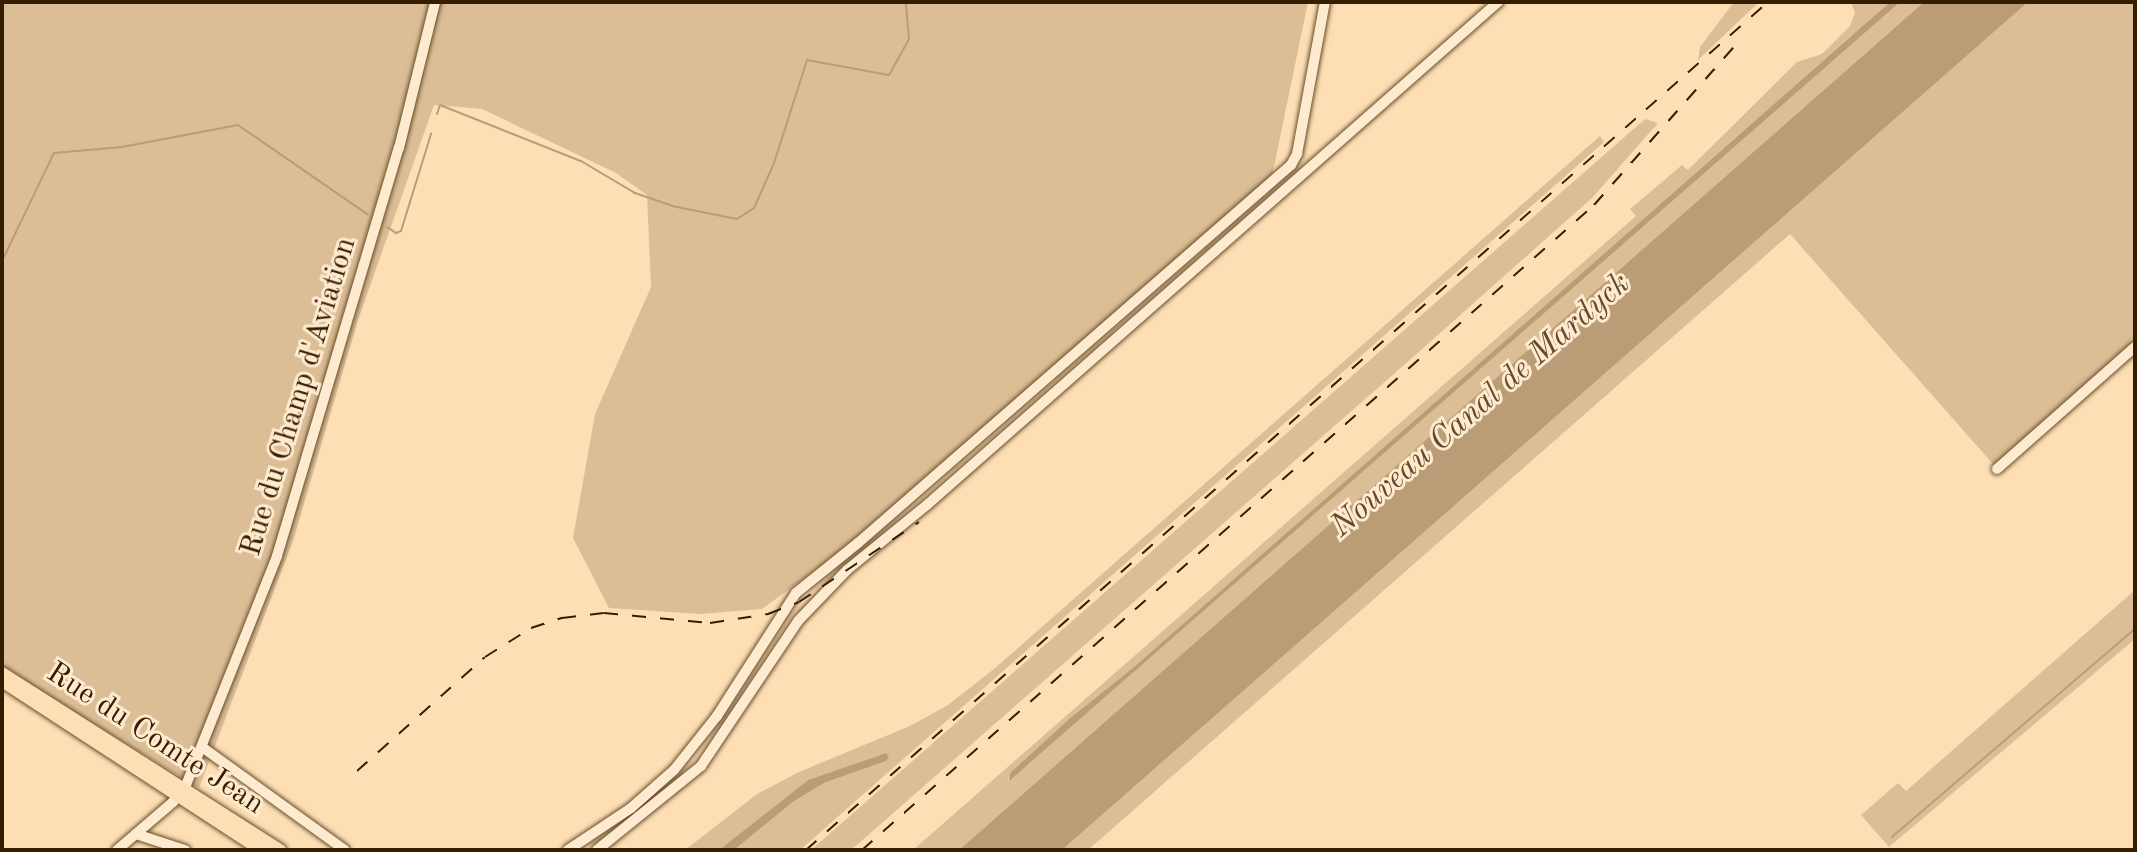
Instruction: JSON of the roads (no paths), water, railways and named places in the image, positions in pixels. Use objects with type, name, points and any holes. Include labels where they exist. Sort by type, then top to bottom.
[{"type":"main road","name":"Rue du Comte Jean","points":[[2,673],[181,792],[261,850]]},
{"type":"main road","name":"Rue du Comte Jean","points":[[2,681],[280,850]]},
{"type":"street","name":"Rue du Champ d'Aviation","points":[[181,792],[202,747],[292,513],[403,135],[435,2]]},
{"type":"street","points":[[568,850],[631,808],[678,766],[713,721],[796,593],[858,543],[1291,165],[1297,154],[1325,2]]},
{"type":"street","points":[[597,850],[701,766],[798,621],[847,570],[928,504],[1498,2]]},
{"type":"street","points":[[1997,469],[2135,347]]},
{"type":"street","points":[[202,747],[345,850]]},
{"type":"street","points":[[117,850],[181,792]]},
{"type":"street","points":[[136,834],[185,850]]},
{"type":"water","points":[[1890,2],[1900,2],[1009,781],[1010,773],[1069,719],[1134,667]]},
{"type":"water","name":"Nouveau Canal de Mardyck","points":[[1924,2],[2028,2],[1062,850],[959,850]]},
{"type":"water","points":[[886,753],[889,757],[886,761],[824,783],[793,802],[734,850],[719,850],[808,780]]},
{"type":"waterway","points":[[437,114],[440,105],[581,161],[635,193],[672,206],[737,219],[754,208],[774,163],[807,60],[889,75],[909,39],[906,2]]},
{"type":"waterway","points":[[2,261],[54,153],[122,147],[238,125],[367,214]]},
{"type":"waterway","points":[[387,227],[396,233],[401,231],[431,134]]},
{"type":"waterway","points":[[1892,837],[2135,629]]},
{"type":"railway","points":[[806,850],[1768,2]]},
{"type":"railway","points":[[862,850],[1594,205],[1733,48]]},
{"type":"railway","points":[[357,771],[485,657],[531,628],[562,618],[604,613],[710,623],[768,614],[799,602],[919,522]]}]
